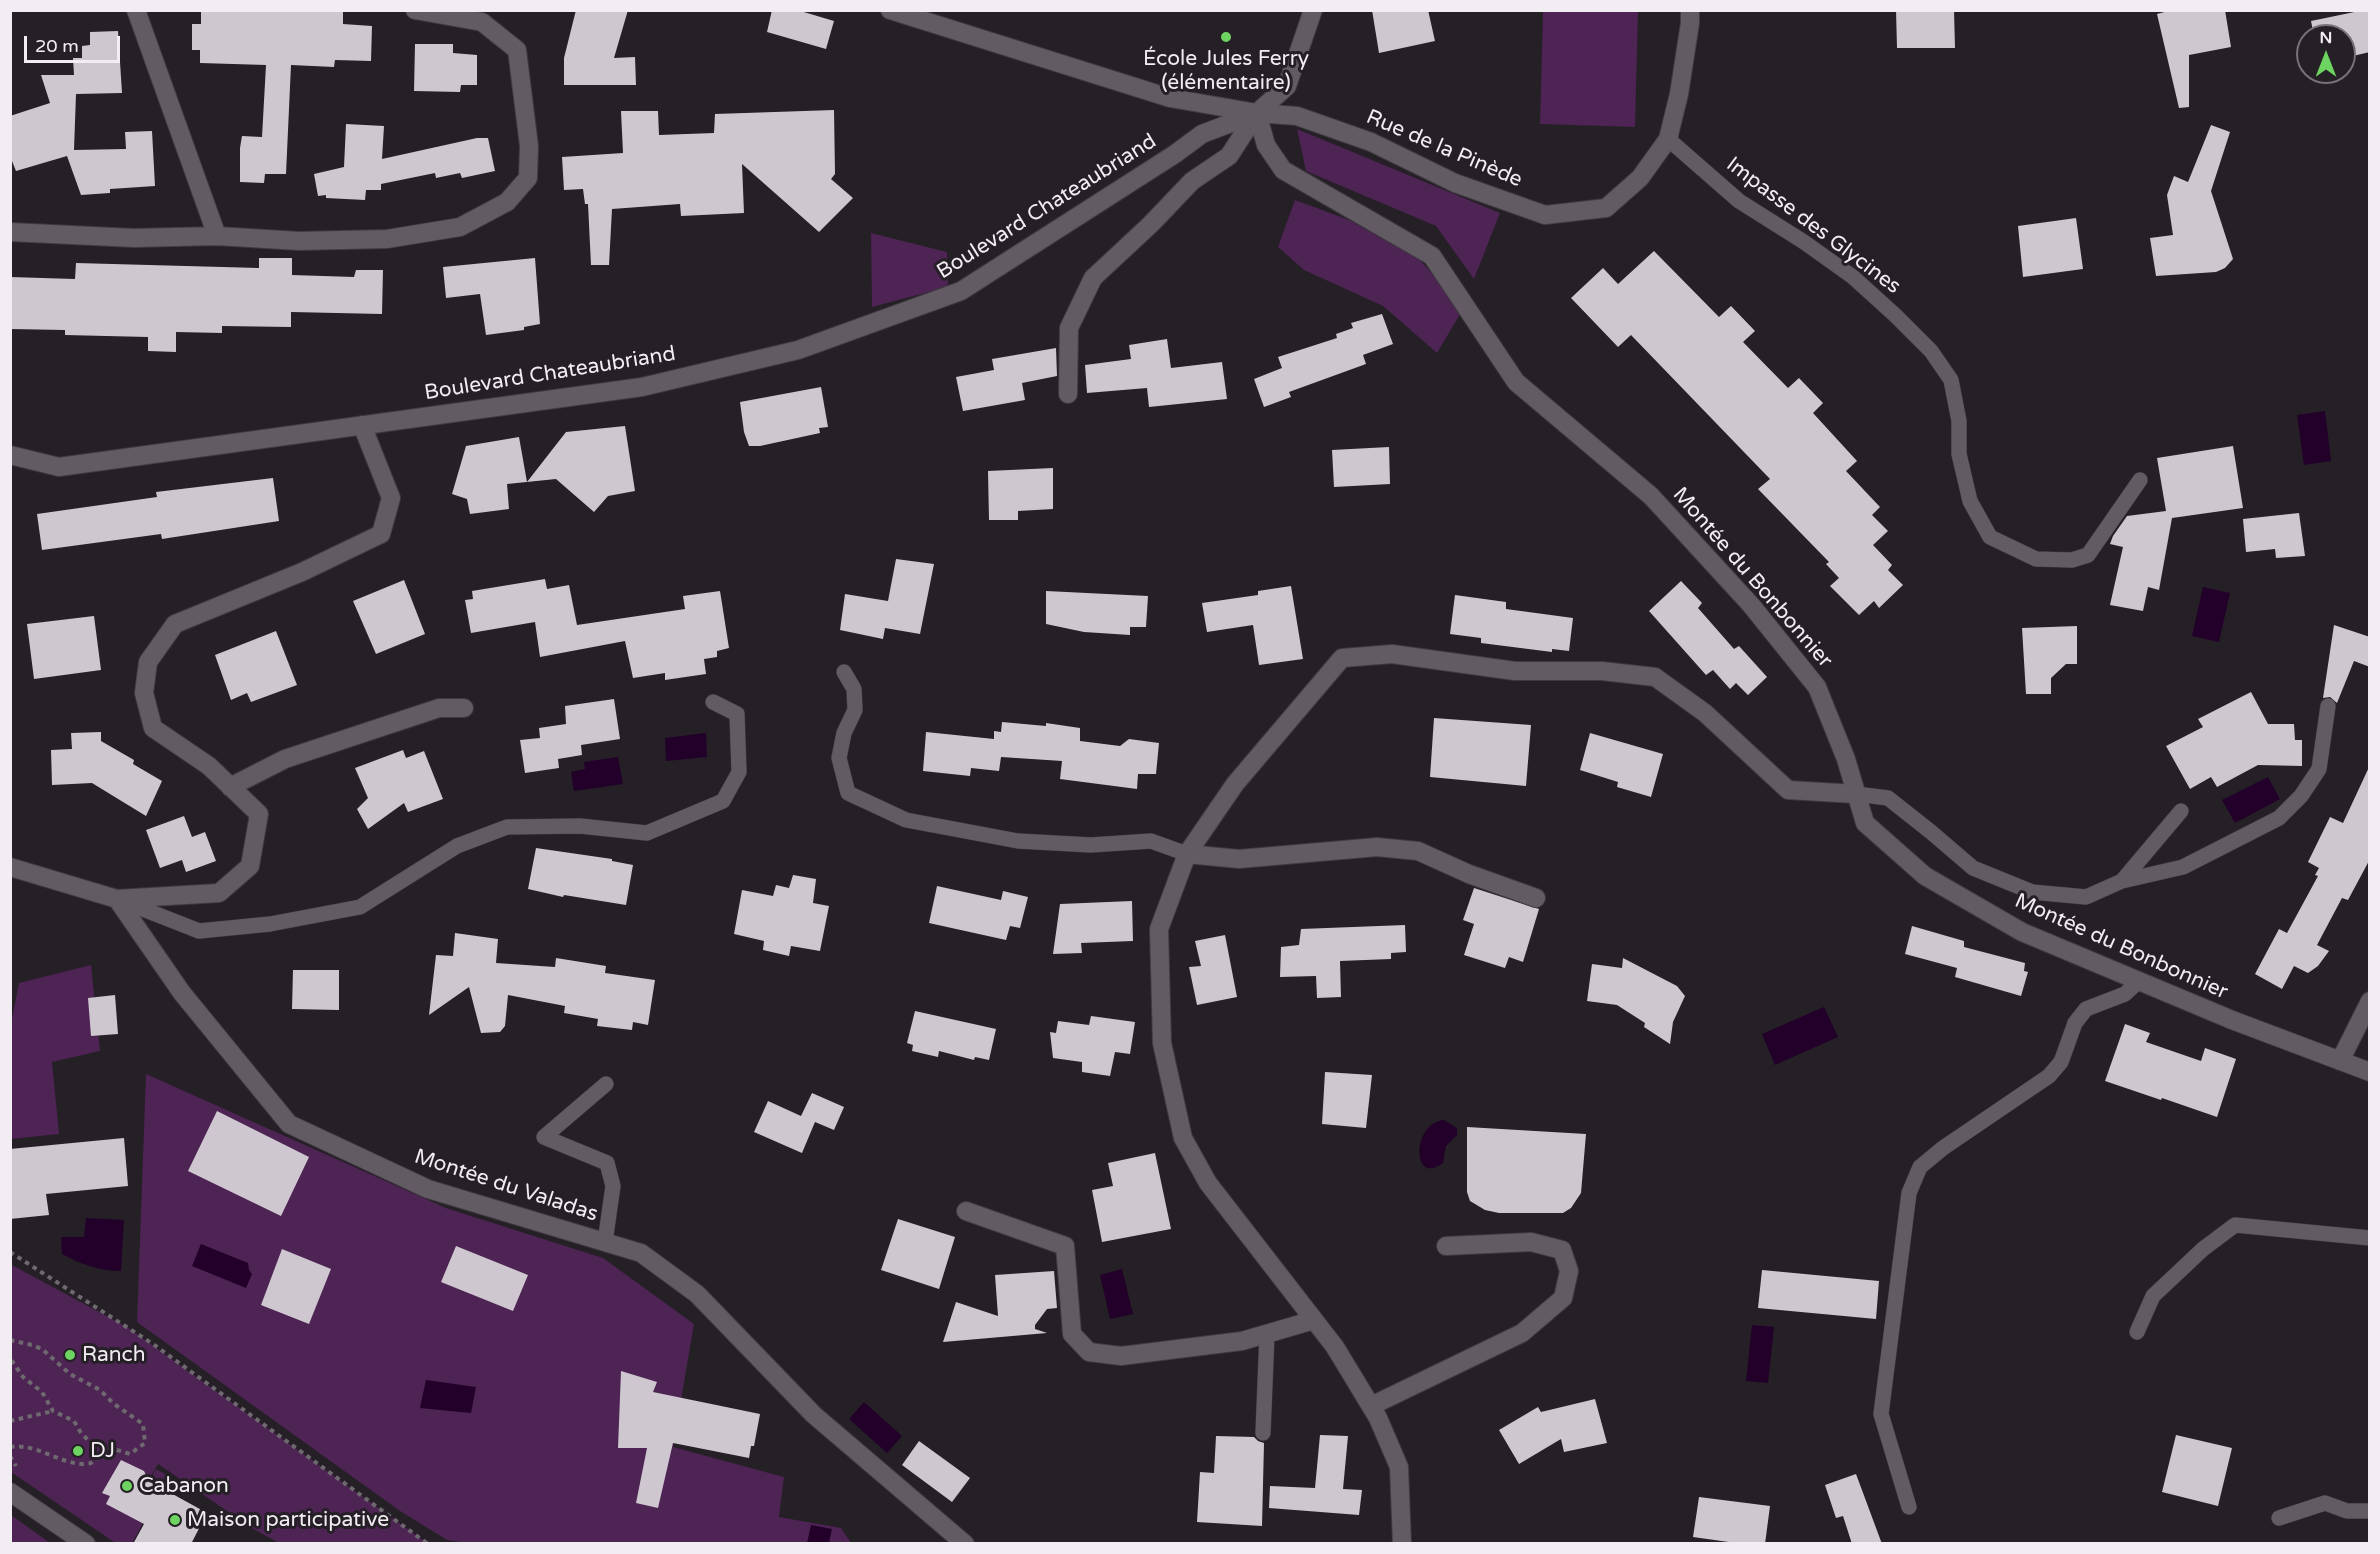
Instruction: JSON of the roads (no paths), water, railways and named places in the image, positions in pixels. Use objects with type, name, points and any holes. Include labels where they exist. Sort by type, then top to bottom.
[{"type":"street","points":[[136,10],[217,236]]},
{"type":"street","points":[[10,232],[134,238],[217,236],[299,241],[387,239],[460,227],[507,202],[528,178],[530,146],[517,50],[482,22],[415,10]]},
{"type":"street","name":"Rue de la Pinède","points":[[890,10],[1170,98],[1297,116],[1371,142],[1455,183],[1545,215],[1606,208],[1640,177],[1668,139],[1679,94],[1690,10]]},
{"type":"street","points":[[1068,394],[1069,328],[1093,278],[1151,224],[1192,181],[1229,156],[1257,112],[1287,86],[1313,10]]},
{"type":"street","name":"Boulevard Chateaubriand","points":[[10,455],[59,467],[642,387],[798,350],[961,291],[1175,154],[1202,134],[1257,112]]},
{"type":"street","name":"Montée du Bonbonnier","points":[[1257,112],[1266,145],[1283,170],[1432,256],[1516,382],[1651,496],[1751,605],[1817,687],[1846,759],[1865,823],[1925,876],[2022,932],[2232,1020],[2370,1072]]},
{"type":"street","points":[[10,867],[117,899],[219,894],[250,866],[259,814],[209,766],[153,728],[144,693],[148,662],[175,624],[302,572],[381,534],[391,498],[362,425]]},
{"type":"street","points":[[1402,1544],[1399,1467],[1371,1406],[1335,1347],[1208,1183],[1183,1138],[1162,1043],[1159,929],[1187,854],[1235,784],[1342,658],[1392,654],[1515,671],[1602,671],[1655,677],[1705,713],[1788,790],[1856,794]]},
{"type":"street","points":[[230,787],[285,759],[440,708],[464,708]]},
{"type":"street","points":[[1187,854],[1239,859],[1377,847],[1418,851],[1468,874],[1536,898]]},
{"type":"street","name":"Montée du Valadas","points":[[117,899],[182,993],[288,1124],[428,1189],[641,1253],[697,1294],[814,1415],[965,1544]]},
{"type":"street","points":[[2340,1061],[2370,1001]]},
{"type":"street","points":[[966,1211],[1065,1246],[1072,1334],[1089,1352],[1121,1356],[1242,1341],[1314,1320]]},
{"type":"street","points":[[1371,1406],[1522,1333],[1563,1298],[1569,1270],[1562,1250],[1531,1242],[1446,1246]]},
{"type":"street","points":[[10,1492],[86,1544]]},
{"type":"lane","name":"Impasse des Glycines","points":[[1668,139],[1739,201],[1853,277],[1931,351],[1951,380],[1959,421],[1959,454],[1970,501],[1990,537],[2036,559],[2072,560],[2088,555],[2140,480]]},
{"type":"lane","points":[[844,672],[854,689],[855,710],[844,733],[839,758],[848,793],[906,820],[1018,841],[1091,845],[1151,841],[1187,854]]},
{"type":"lane","points":[[117,899],[199,931],[270,924],[360,907],[457,846],[507,827],[580,826],[647,833],[723,801],[739,772],[737,714],[713,702]]},
{"type":"lane","points":[[1856,794],[1888,798],[1973,868],[2032,892],[2086,897],[2122,881],[2182,867],[2279,818],[2301,796],[2319,769],[2328,706]]},
{"type":"lane","points":[[2122,881],[2181,811]]},
{"type":"lane","points":[[1909,1507],[1881,1414],[1909,1193],[1920,1167],[1943,1148],[2049,1076],[2061,1062],[2075,1023],[2085,1009],[2125,994],[2139,981]]},
{"type":"lane","points":[[605,1242],[613,1186],[607,1163],[544,1137],[606,1084]]},
{"type":"lane","points":[[2137,1332],[2153,1296],[2203,1248],[2235,1225],[2370,1238]]},
{"type":"lane","points":[[1263,1433],[1267,1334]]},
{"type":"lane","points":[[2279,1518],[2325,1503],[2348,1511],[2370,1511]]},
{"type":"place","name":"École Jules Ferry (élémentaire)","points":[[1226,37]]},
{"type":"place","name":"Ranch","points":[[70,1355]]},
{"type":"place","name":"DJ","points":[[78,1451]]},
{"type":"place","name":"Cabanon","points":[[127,1486]]},
{"type":"place","name":"Maison participative","points":[[175,1520]]}]
